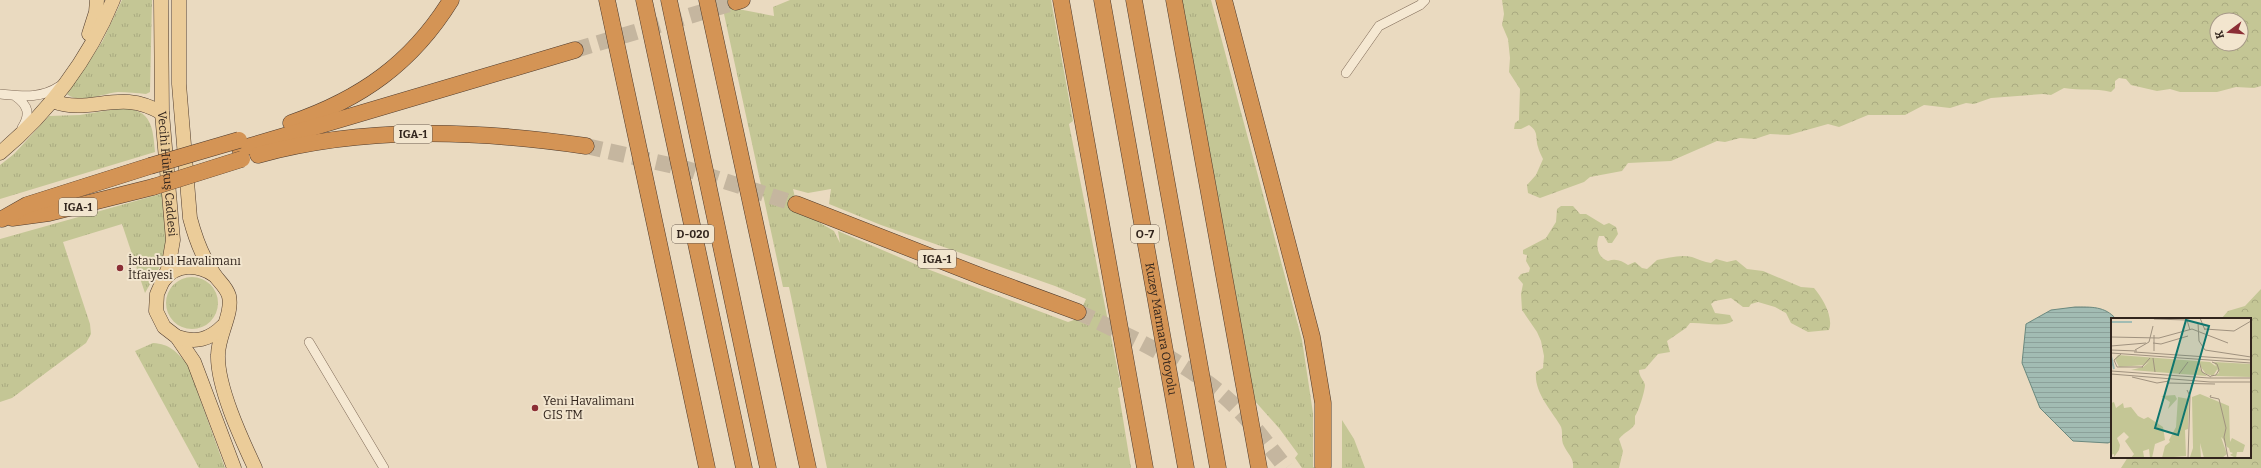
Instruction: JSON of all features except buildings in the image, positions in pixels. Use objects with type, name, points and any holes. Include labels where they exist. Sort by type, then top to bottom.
[{"type":"highway","points":[[241,149],[321,113],[369,87],[413,50],[429,32],[451,0]]},
{"type":"highway","points":[[607,0],[707,468]]},
{"type":"highway","name":"D-020","points":[[644,0],[744,468]]},
{"type":"highway","name":"D-020","points":[[669,0],[768,468]]},
{"type":"highway","points":[[707,0],[808,468]]},
{"type":"highway","points":[[712,0],[712,19]]},
{"type":"highway","points":[[1061,0],[1145,468]]},
{"type":"highway","name":"Kuzey Marmara Otoyolu","points":[[1102,0],[1186,468]]},
{"type":"highway","name":"O-7","points":[[1134,0],[1218,468]]},
{"type":"highway","points":[[1174,0],[1260,468]]},
{"type":"highway","points":[[1224,0],[1312,337],[1323,402],[1323,466]]},
{"type":"highway","points":[[1,219],[27,205],[151,176],[575,50]]},
{"type":"highway","name":"IGA-1","points":[[1,219],[49,213],[151,176],[241,149],[280,149],[337,139],[410,134],[472,134],[529,138],[586,146]]},
{"type":"highway","name":"IGA-1","points":[[796,204],[1078,312]]},
{"type":"main road","points":[[82,59],[96,12],[97,0]]},
{"type":"main road","points":[[0,153],[14,141],[52,101],[70,78],[82,59],[113,0]]},
{"type":"main road","name":"Vecihi Hürkuş Caddesi","points":[[161,0],[162,113],[173,240],[168,269],[157,294],[156,312],[164,327],[178,337],[194,362],[234,468]]},
{"type":"main road","name":"Vecihi Hürkuş Caddesi","points":[[179,0],[179,84],[187,187],[195,235],[214,275],[222,282],[229,296],[230,306],[223,326],[218,350],[220,373],[233,415],[255,468]]},
{"type":"main road","points":[[52,101],[72,106],[113,101],[132,101],[148,106],[162,113]]},
{"type":"main road","points":[[160,286],[172,273],[184,268],[198,267],[214,275]]},
{"type":"main road","points":[[178,337],[197,341],[212,336],[223,326]]},
{"type":"street","points":[[1346,74],[1379,26],[1420,5],[1425,0]]},
{"type":"street","points":[[0,94],[26,97],[40,95],[54,90],[70,78]]},
{"type":"street","points":[[14,95],[24,103],[28,116],[14,141]]},
{"type":"street","points":[[309,342],[384,468]]},
{"type":"green space","points":[[122,0],[152,0],[150,92],[146,94],[118,92],[92,98],[72,97],[67,94],[102,42]]},
{"type":"green space","points":[[721,0],[736,0],[738,9],[774,16],[773,7],[790,0],[1051,0],[1073,121],[1069,124],[1121,387],[1118,388],[1131,468],[827,468],[789,287],[783,287]],"holes":[[[793,189],[808,193],[831,189],[829,204],[881,225],[1055,286],[1086,299],[1077,319],[1068,322],[922,267],[838,231],[840,243],[834,231],[798,210]]]},
{"type":"green space","points":[[1180,0],[1211,0],[1302,340],[1313,413],[1313,467],[1320,468],[1302,468],[1295,458],[1298,454],[1279,428],[1253,399]]},
{"type":"green space","points":[[1502,0],[2261,0],[2261,86],[2254,88],[2236,87],[2217,92],[2180,92],[2170,89],[2157,91],[2131,85],[2126,79],[2119,78],[2115,81],[2115,88],[2111,92],[2064,88],[2051,95],[2043,94],[1991,98],[1974,104],[1966,103],[1950,108],[1924,105],[1905,115],[1868,115],[1839,127],[1828,124],[1789,135],[1770,134],[1755,139],[1740,138],[1725,142],[1717,141],[1671,161],[1628,163],[1622,171],[1590,177],[1584,182],[1540,198],[1528,193],[1527,185],[1536,175],[1543,159],[1538,148],[1534,130],[1529,125],[1521,129],[1514,129],[1515,123],[1519,120],[1520,89],[1509,72],[1510,58],[1508,39],[1502,25],[1504,14]]},
{"type":"green space","points":[[122,108],[140,112],[149,121],[152,128],[155,152],[0,199],[0,165],[14,154],[49,116],[80,115]]},
{"type":"green space","points":[[164,193],[167,239],[163,261],[145,293],[122,224],[63,242],[90,324],[91,334],[86,343],[12,398],[0,402],[0,239]]},
{"type":"green space","points":[[1561,206],[1573,206],[1580,214],[1586,214],[1604,225],[1609,223],[1616,227],[1618,234],[1612,243],[1608,243],[1604,236],[1599,236],[1597,244],[1598,251],[1602,257],[1608,261],[1619,260],[1628,265],[1635,262],[1642,268],[1647,269],[1657,260],[1679,256],[1688,256],[1711,263],[1716,259],[1727,262],[1736,260],[1747,269],[1763,271],[1801,287],[1814,288],[1824,302],[1829,313],[1829,330],[1808,332],[1791,323],[1786,313],[1775,307],[1758,302],[1751,304],[1749,307],[1743,307],[1731,298],[1715,301],[1711,304],[1715,313],[1730,315],[1733,321],[1724,324],[1690,323],[1686,328],[1667,341],[1670,352],[1658,354],[1645,369],[1639,370],[1645,388],[1635,416],[1635,424],[1619,439],[1623,451],[1619,468],[1573,468],[1572,459],[1562,441],[1561,427],[1540,393],[1536,379],[1536,372],[1543,368],[1544,356],[1541,341],[1537,332],[1522,310],[1521,294],[1523,284],[1518,278],[1521,274],[1529,272],[1530,268],[1526,261],[1527,255],[1523,254],[1523,250],[1546,238],[1556,222],[1557,209]]},
{"type":"green space","points":[[192,277],[202,279],[210,285],[216,293],[218,303],[216,313],[210,321],[202,327],[192,329],[182,327],[174,321],[168,313],[166,303],[168,293],[174,285],[182,279]]},
{"type":"green space","points":[[2261,289],[2261,468],[2121,468],[2127,458],[2251,458],[2251,318],[2222,318],[2228,311],[2245,306]]},
{"type":"green space","points":[[153,343],[168,347],[176,352],[187,363],[225,468],[199,468],[135,351]]},
{"type":"green space","points":[[1342,420],[1354,439],[1365,468],[1342,468]]},
{"type":"water","points":[[2075,307],[2092,307],[2102,309],[2115,318],[2111,318],[2111,442],[2108,443],[2073,441],[2040,408],[2022,363],[2026,324],[2051,310]]},
{"type":"tunnel","points":[[575,50],[736,2]]},
{"type":"tunnel","points":[[586,146],[687,169],[796,204]]},
{"type":"tunnel","points":[[1078,312],[1173,360],[1209,384],[1242,413],[1286,468]]},
{"type":"place","name":"İstanbul Havalimanı İtfaiyesi","points":[[120,268]]},
{"type":"place","name":"Yeni Havalimanı GIS TM","points":[[535,408]]}]
